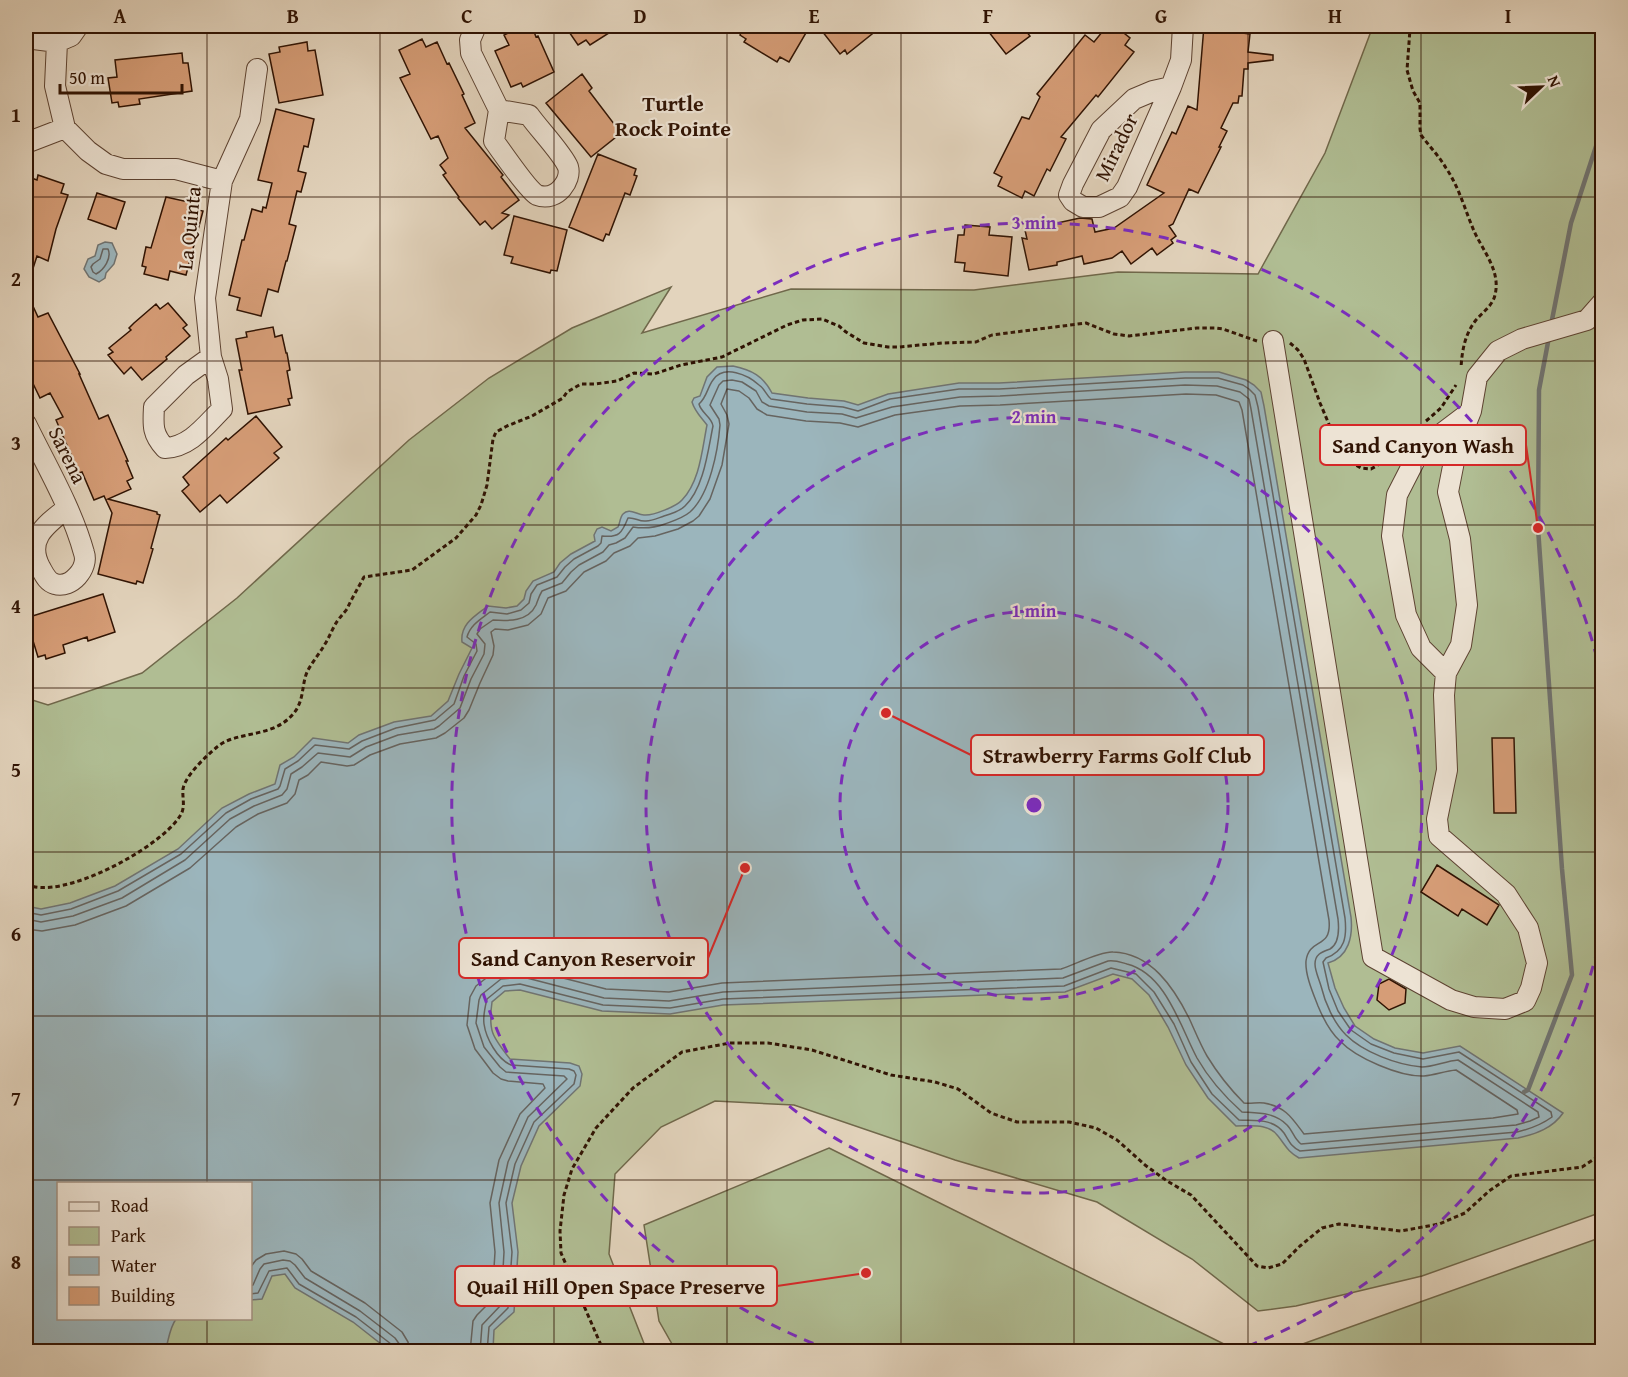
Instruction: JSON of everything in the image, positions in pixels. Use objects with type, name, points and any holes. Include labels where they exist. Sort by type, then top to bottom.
[{"type":"street","points":[[26,38],[56,31],[71,36],[78,26]]},
{"type":"street","points":[[476,26],[470,40],[471,53],[499,110],[494,141],[536,195],[548,197],[556,194],[568,179],[568,168],[560,154],[529,115],[499,110]]},
{"type":"street","name":"Mirador","points":[[1171,87],[1153,90],[1134,99],[1101,130],[1073,184],[1069,195],[1073,201],[1083,207],[1099,207],[1120,197],[1127,187],[1171,87],[1181,60],[1183,26]]},
{"type":"street","points":[[26,143],[65,128],[55,86],[56,31]]},
{"type":"street","points":[[222,181],[250,119],[257,69]]},
{"type":"street","name":"La Quinta","points":[[65,128],[88,151],[106,164],[123,169],[176,169],[222,181],[205,298],[211,357]]},
{"type":"street","points":[[1273,341],[1373,957],[1451,1000],[1474,1007],[1505,1010],[1525,1001],[1531,988],[1537,963],[1528,928],[1506,894],[1440,836],[1437,819],[1447,770],[1444,695],[1446,673],[1461,645],[1467,605],[1460,539],[1448,492],[1457,446],[1471,411],[1477,377],[1498,351],[1522,339],[1587,320],[1602,303]]},
{"type":"street","points":[[1446,673],[1420,648],[1406,615],[1392,536],[1397,495],[1420,450],[1471,411]]},
{"type":"street","name":"Sarena","points":[[26,424],[67,508]]},
{"type":"path","points":[[1412,26],[1407,70],[1413,91],[1420,103],[1421,135],[1446,166],[1457,186],[1475,233],[1488,257],[1496,282],[1493,302],[1475,322],[1465,339],[1461,371]]},
{"type":"path","points":[[26,884],[33,888],[48,888],[90,878],[150,845],[173,825],[181,815],[184,806],[184,786],[212,751],[231,740],[278,726],[296,711],[303,694],[307,672],[346,611],[364,577],[412,570],[420,566],[456,538],[476,515],[487,485],[496,432],[532,416],[563,398],[567,392],[581,384],[617,381],[634,373],[654,374],[681,365],[722,357],[787,325],[803,320],[822,319],[839,326],[864,343],[899,347],[942,342],[976,342],[992,335],[1086,323],[1114,334],[1129,336],[1207,327],[1223,328],[1255,341],[1291,344],[1305,359],[1320,403],[1346,459],[1361,468],[1371,469],[1383,462],[1404,443]]},
{"type":"path","points":[[1422,425],[1448,400],[1459,379]]},
{"type":"path","points":[[604,1352],[561,1253],[560,1231],[564,1195],[572,1169],[596,1128],[633,1088],[682,1052],[705,1047],[730,1043],[768,1043],[812,1050],[891,1075],[935,1082],[958,1089],[991,1113],[1005,1119],[1017,1122],[1069,1122],[1096,1128],[1118,1140],[1145,1165],[1191,1195],[1257,1266],[1268,1268],[1282,1264],[1322,1228],[1339,1224],[1401,1231],[1439,1224],[1465,1213],[1489,1191],[1511,1176],[1582,1167],[1602,1154]]},
{"type":"path","points":[[295,1352],[310,1345],[319,1352]]},
{"type":"green space","points":[[1373,26],[1602,26],[1602,1212],[1422,1276],[1296,1306],[1258,1311],[1192,1259],[1097,1202],[955,1160],[794,1105],[715,1101],[661,1127],[615,1174],[609,1254],[647,1351],[26,1352],[26,698],[48,705],[142,673],[237,598],[409,440],[489,378],[572,328],[671,287],[642,333],[791,289],[974,290],[1118,272],[1258,274],[1325,153]]},
{"type":"green space","points":[[829,1148],[1238,1351],[676,1351],[659,1321],[644,1225]]},
{"type":"green space","points":[[1602,1237],[1602,1351],[1283,1351]]},
{"type":"water","points":[[105,242],[112,243],[117,254],[105,278],[99,282],[89,277],[84,269],[88,259],[95,256],[98,245]]},
{"type":"water","points":[[733,366],[746,370],[765,382],[772,393],[844,401],[858,405],[888,394],[959,383],[1219,372],[1246,380],[1254,385],[1261,392],[1264,406],[1351,917],[1350,938],[1345,951],[1328,963],[1335,988],[1355,1026],[1374,1039],[1395,1048],[1423,1053],[1460,1046],[1563,1113],[1544,1130],[1518,1138],[1299,1158],[1289,1151],[1270,1129],[1259,1126],[1236,1126],[1208,1098],[1186,1065],[1168,1027],[1149,995],[1132,979],[1113,974],[1065,992],[723,1005],[670,1014],[602,1011],[520,990],[505,991],[492,1002],[491,1027],[495,1039],[510,1059],[570,1063],[579,1066],[582,1074],[580,1086],[539,1126],[521,1166],[512,1203],[518,1252],[514,1312],[494,1330],[493,1350],[495,1351],[390,1351],[353,1322],[295,1288],[285,1274],[272,1276],[262,1299],[252,1300],[252,1182],[57,1182],[57,1320],[176,1320],[165,1351],[26,1351],[26,906],[41,909],[70,903],[115,886],[178,849],[222,808],[275,784],[280,765],[294,757],[313,738],[348,743],[359,735],[394,722],[431,716],[448,701],[472,648],[462,642],[462,636],[466,625],[474,617],[488,606],[506,608],[517,606],[524,599],[533,581],[554,572],[560,563],[571,554],[595,541],[594,535],[597,529],[602,527],[611,531],[618,527],[625,512],[653,514],[670,508],[682,500],[697,475],[707,425],[696,412],[692,402],[694,398],[700,396],[707,377],[717,367]]},
{"type":"building","points":[[527,26],[529,30],[533,29],[536,37],[538,36],[554,72],[523,87],[521,83],[511,87],[495,51],[509,45],[504,35]]},
{"type":"building","points":[[565,26],[620,26],[590,45],[586,40],[578,45]]},
{"type":"building","points":[[745,26],[810,26],[789,62],[780,57],[777,62],[744,42],[746,39],[740,35]]},
{"type":"building","points":[[818,26],[882,26],[847,54],[845,50],[840,54]]},
{"type":"building","points":[[995,26],[1022,26],[1030,36],[1006,54],[988,31]]},
{"type":"building","points":[[1107,26],[1115,26],[1130,38],[1125,45],[1134,52],[1098,97],[1096,95],[1061,137],[1066,139],[1050,171],[1047,169],[1034,196],[1025,191],[1022,198],[998,186],[1002,177],[994,173],[1022,117],[1029,119],[1040,97],[1037,94],[1085,35],[1094,42]]},
{"type":"building","points":[[1204,26],[1244,26],[1243,33],[1250,34],[1248,52],[1273,55],[1273,60],[1248,63],[1248,69],[1244,69],[1242,96],[1239,96],[1238,103],[1233,103],[1221,128],[1227,131],[1219,147],[1221,147],[1198,193],[1189,189],[1173,224],[1169,226],[1176,236],[1171,240],[1173,243],[1157,255],[1152,248],[1131,264],[1122,251],[1112,258],[1084,264],[1082,256],[1057,262],[1057,265],[1029,270],[1022,238],[1027,239],[1025,230],[1080,218],[1092,219],[1095,232],[1114,228],[1164,193],[1147,185],[1172,132],[1176,134],[1188,106],[1197,110]]},
{"type":"building","points":[[422,39],[426,47],[437,42],[464,94],[462,95],[475,123],[465,128],[503,175],[501,177],[519,200],[502,213],[509,215],[492,229],[485,221],[480,225],[443,175],[446,173],[440,165],[448,158],[438,136],[431,139],[400,78],[410,74],[399,50]]},
{"type":"building","points":[[307,42],[308,51],[315,50],[323,95],[279,103],[269,54],[280,52],[279,47]]},
{"type":"building","points":[[182,53],[183,63],[188,63],[192,91],[139,99],[140,104],[119,107],[118,102],[112,103],[108,78],[117,77],[115,60]]},
{"type":"building","points":[[582,74],[592,88],[589,91],[621,133],[591,157],[546,103]]},
{"type":"building","points":[[276,109],[314,119],[308,147],[304,146],[298,171],[306,173],[301,192],[297,191],[289,224],[296,226],[287,261],[278,292],[268,289],[261,316],[237,310],[240,298],[229,295],[252,209],[262,212],[263,207],[266,208],[272,183],[258,180]]},
{"type":"building","points":[[598,154],[636,169],[634,175],[637,176],[630,195],[625,193],[609,235],[606,234],[603,241],[569,227]]},
{"type":"building","points":[[38,175],[64,184],[61,193],[68,195],[48,261],[37,256],[28,284],[26,284],[26,176],[37,180]]},
{"type":"building","points":[[97,193],[125,202],[116,229],[88,219]]},
{"type":"building","points":[[166,197],[193,203],[192,209],[203,211],[186,275],[170,271],[168,280],[144,274],[146,267],[142,266],[146,247],[151,248]]},
{"type":"building","points":[[514,216],[567,230],[557,271],[551,270],[550,273],[511,263],[513,257],[504,255]]},
{"type":"building","points":[[965,225],[990,227],[989,235],[1012,237],[1008,276],[964,271],[965,263],[955,262],[958,235],[964,235]]},
{"type":"building","points":[[26,291],[38,317],[48,313],[80,374],[99,419],[108,415],[128,461],[126,461],[133,478],[127,481],[131,489],[108,499],[157,512],[160,515],[143,583],[137,581],[136,584],[98,574],[112,513],[104,496],[94,500],[82,472],[79,473],[56,420],[63,417],[50,393],[40,398],[26,369]]},
{"type":"building","points":[[168,303],[187,325],[183,328],[190,336],[142,380],[131,367],[124,374],[108,355],[113,352],[109,348],[131,330],[129,328],[156,304],[160,309]]},
{"type":"building","points":[[273,327],[275,337],[282,335],[287,353],[290,370],[287,371],[292,398],[288,399],[290,405],[248,414],[239,370],[242,370],[236,339],[247,337],[246,332]]},
{"type":"building","points":[[256,416],[282,447],[274,453],[279,458],[227,503],[220,495],[200,512],[182,491],[189,485],[183,477],[226,438],[228,440]]},
{"type":"building","points":[[103,594],[115,632],[88,641],[87,637],[63,645],[65,653],[46,659],[45,655],[38,657],[26,618]]},
{"type":"building","points":[[1492,738],[1514,738],[1516,813],[1494,813]]},
{"type":"building","points":[[1437,865],[1499,905],[1487,925],[1462,909],[1458,916],[1421,892]]},
{"type":"building","points":[[1389,979],[1406,989],[1405,1003],[1389,1010],[1377,1000],[1379,984]]},
{"type":"waterway","points":[[1551,325],[1571,223],[1602,128]]},
{"type":"waterway","points":[[1524,1092],[1528,1090],[1572,975],[1562,869],[1538,528],[1539,390],[1549,337]]},
{"type":"place","name":"Sand Canyon Wash","points":[[1538,528]]},
{"type":"place","name":"Strawberry Farms Golf Club","points":[[886,713]]},
{"type":"place","name":"Sand Canyon Reservoir","points":[[745,868]]},
{"type":"place","name":"Quail Hill Open Space Preserve","points":[[866,1273]]},
{"type":"district","name":"Turtle Rock Pointe","points":[[673,116]]}]
